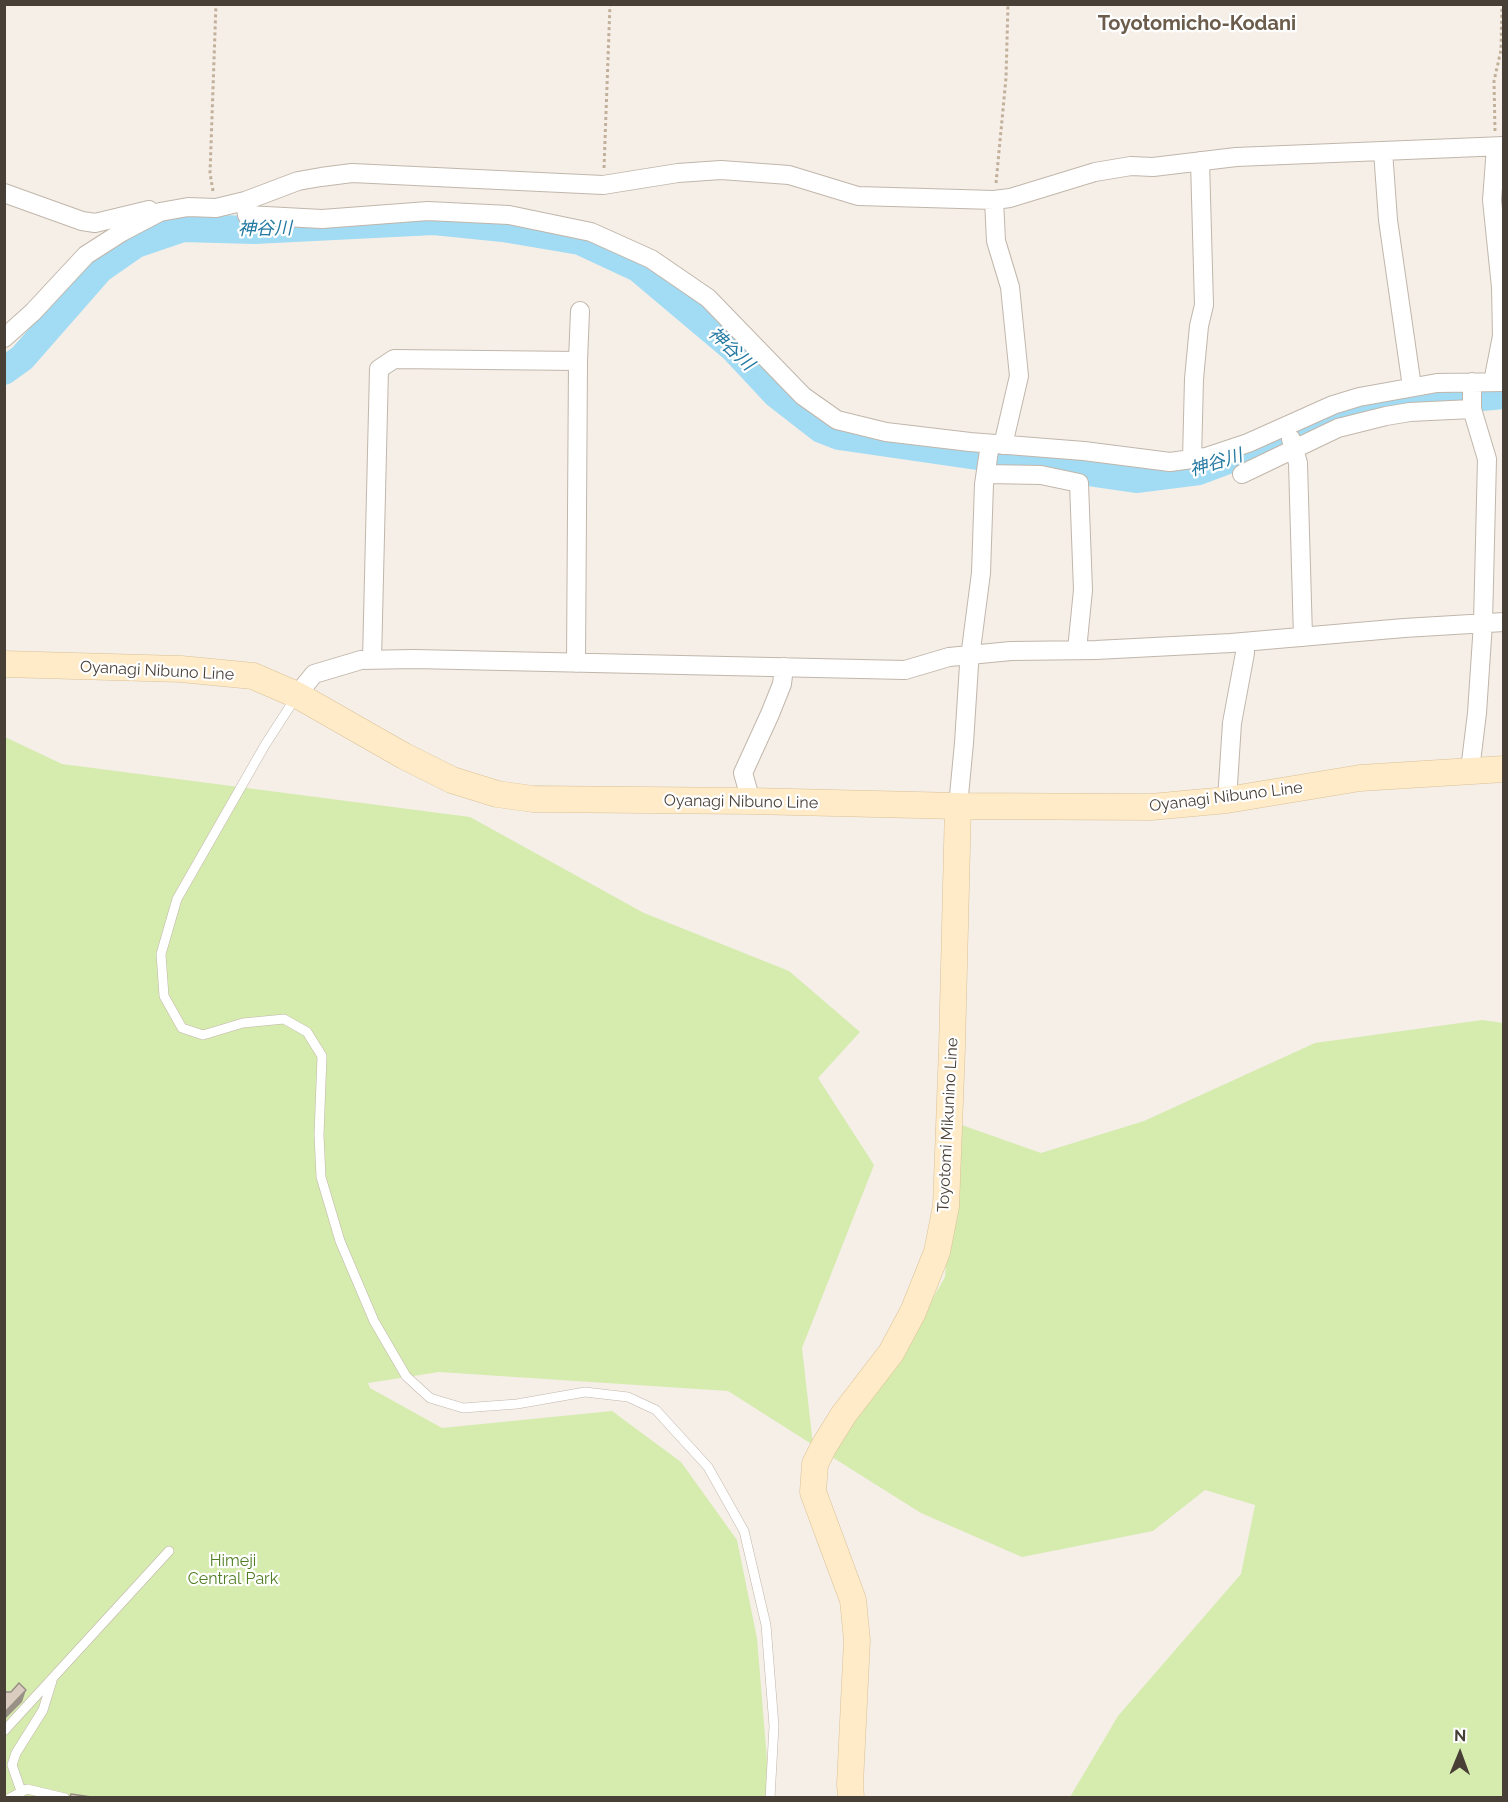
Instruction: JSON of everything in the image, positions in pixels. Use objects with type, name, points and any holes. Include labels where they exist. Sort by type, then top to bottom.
[{"type":"main road","name":"Oyanagi Nibuno Line","points":[[4,664],[181,669],[253,676],[297,695],[404,756],[452,780],[497,794],[533,799],[751,801],[958,807],[1150,807],[1227,800],[1360,778],[1470,770],[1503,770]]},
{"type":"main road","name":"Toyotomi Mikunino Line","points":[[851,1797],[857,1640],[853,1600],[813,1492],[815,1464],[844,1414],[891,1353],[913,1312],[937,1252],[946,1206],[958,807]]},
{"type":"street","points":[[4,338],[33,312],[86,255],[153,216],[188,207],[216,208],[245,201],[298,181],[352,173],[603,185],[678,173],[721,170],[789,175],[858,196],[994,200],[1010,198],[1095,172],[1131,166],[1153,167],[1236,157],[1500,147],[1492,200],[1501,287],[1502,336],[1498,382],[1472,396],[1410,412],[1290,437],[1248,442],[1206,457],[1170,462],[1084,451],[994,446],[886,432],[837,420],[803,396],[708,298],[651,259],[591,232],[509,215],[428,211],[322,219],[247,215],[245,201]]},
{"type":"street","points":[[1383,152],[1388,220],[1412,387]]},
{"type":"street","points":[[1192,459],[1194,379],[1199,326],[1204,305],[1200,161]]},
{"type":"street","points":[[4,193],[94,223],[149,210],[153,216]]},
{"type":"street","points":[[958,807],[970,655],[981,573],[986,471],[1019,375],[1010,286],[996,240],[994,200]]},
{"type":"street","points":[[93,250],[91,245],[94,223]]},
{"type":"street","points":[[576,663],[580,311]]},
{"type":"street","points":[[372,660],[379,369],[394,359],[578,361]]},
{"type":"street","points":[[1242,474],[1332,405],[1359,397],[1437,383],[1472,396]]},
{"type":"street","points":[[1470,770],[1477,713],[1483,623],[1487,459],[1472,396]]},
{"type":"street","points":[[1290,437],[1298,463],[1304,637]]},
{"type":"street","points":[[986,471],[1041,475],[1078,483],[1083,590],[1077,650]]},
{"type":"street","points":[[297,695],[314,674],[361,660],[905,670],[949,657],[1011,651],[1245,642],[1503,622]]},
{"type":"street","points":[[1227,800],[1232,723],[1245,642]]},
{"type":"street","points":[[751,801],[743,773],[782,684],[784,667]]},
{"type":"lane","points":[[297,695],[265,745],[177,899],[161,954],[164,996],[182,1028],[203,1035],[243,1023],[284,1019],[307,1032],[322,1056],[319,1135],[321,1177],[340,1240],[374,1321],[406,1376],[430,1398],[463,1408],[518,1404],[585,1392],[628,1397],[656,1410],[708,1467],[744,1531],[766,1625],[774,1726],[770,1797]]},
{"type":"lane","points":[[4,1731],[168,1551]]},
{"type":"lane","points":[[21,1791],[12,1765],[16,1753],[43,1710],[54,1676]]},
{"type":"lane","points":[[9,1797],[27,1789],[65,1797]]},
{"type":"path","points":[[216,4],[210,173],[216,208]]},
{"type":"path","points":[[603,185],[610,4]]},
{"type":"path","points":[[994,200],[1006,78],[1008,4]]},
{"type":"path","points":[[1500,147],[1494,81],[1501,50],[1502,4]]},
{"type":"green space","name":"Himeji Central Park","points":[[5,737],[62,764],[470,817],[644,913],[789,971],[860,1032],[818,1078],[874,1165],[802,1348],[813,1445],[728,1391],[439,1372],[368,1383],[370,1388],[442,1428],[612,1411],[681,1462],[737,1540],[757,1638],[770,1797],[5,1798]]},
{"type":"green space","points":[[1482,1020],[1503,1023],[1503,1797],[1070,1797],[1118,1716],[1241,1574],[1255,1505],[1205,1490],[1153,1531],[1022,1557],[921,1513],[824,1452],[889,1374],[945,1277],[956,1123],[1041,1153],[1144,1121],[1315,1043]]},
{"type":"building","points":[[19,1683],[26,1690],[4,1713],[4,1692],[11,1692]]},
{"type":"building","points":[[71,1794],[91,1797],[70,1797]]},
{"type":"waterway","name":"神谷川","points":[[4,371],[22,358],[100,269],[136,244],[183,228],[254,230],[434,221],[503,228],[580,241],[638,268],[733,348],[776,394],[821,429],[839,436],[1136,479],[1199,471],[1362,411],[1504,395]]},
{"type":"district","name":"Toyotomicho-Kodani","points":[[1197,24]]}]
